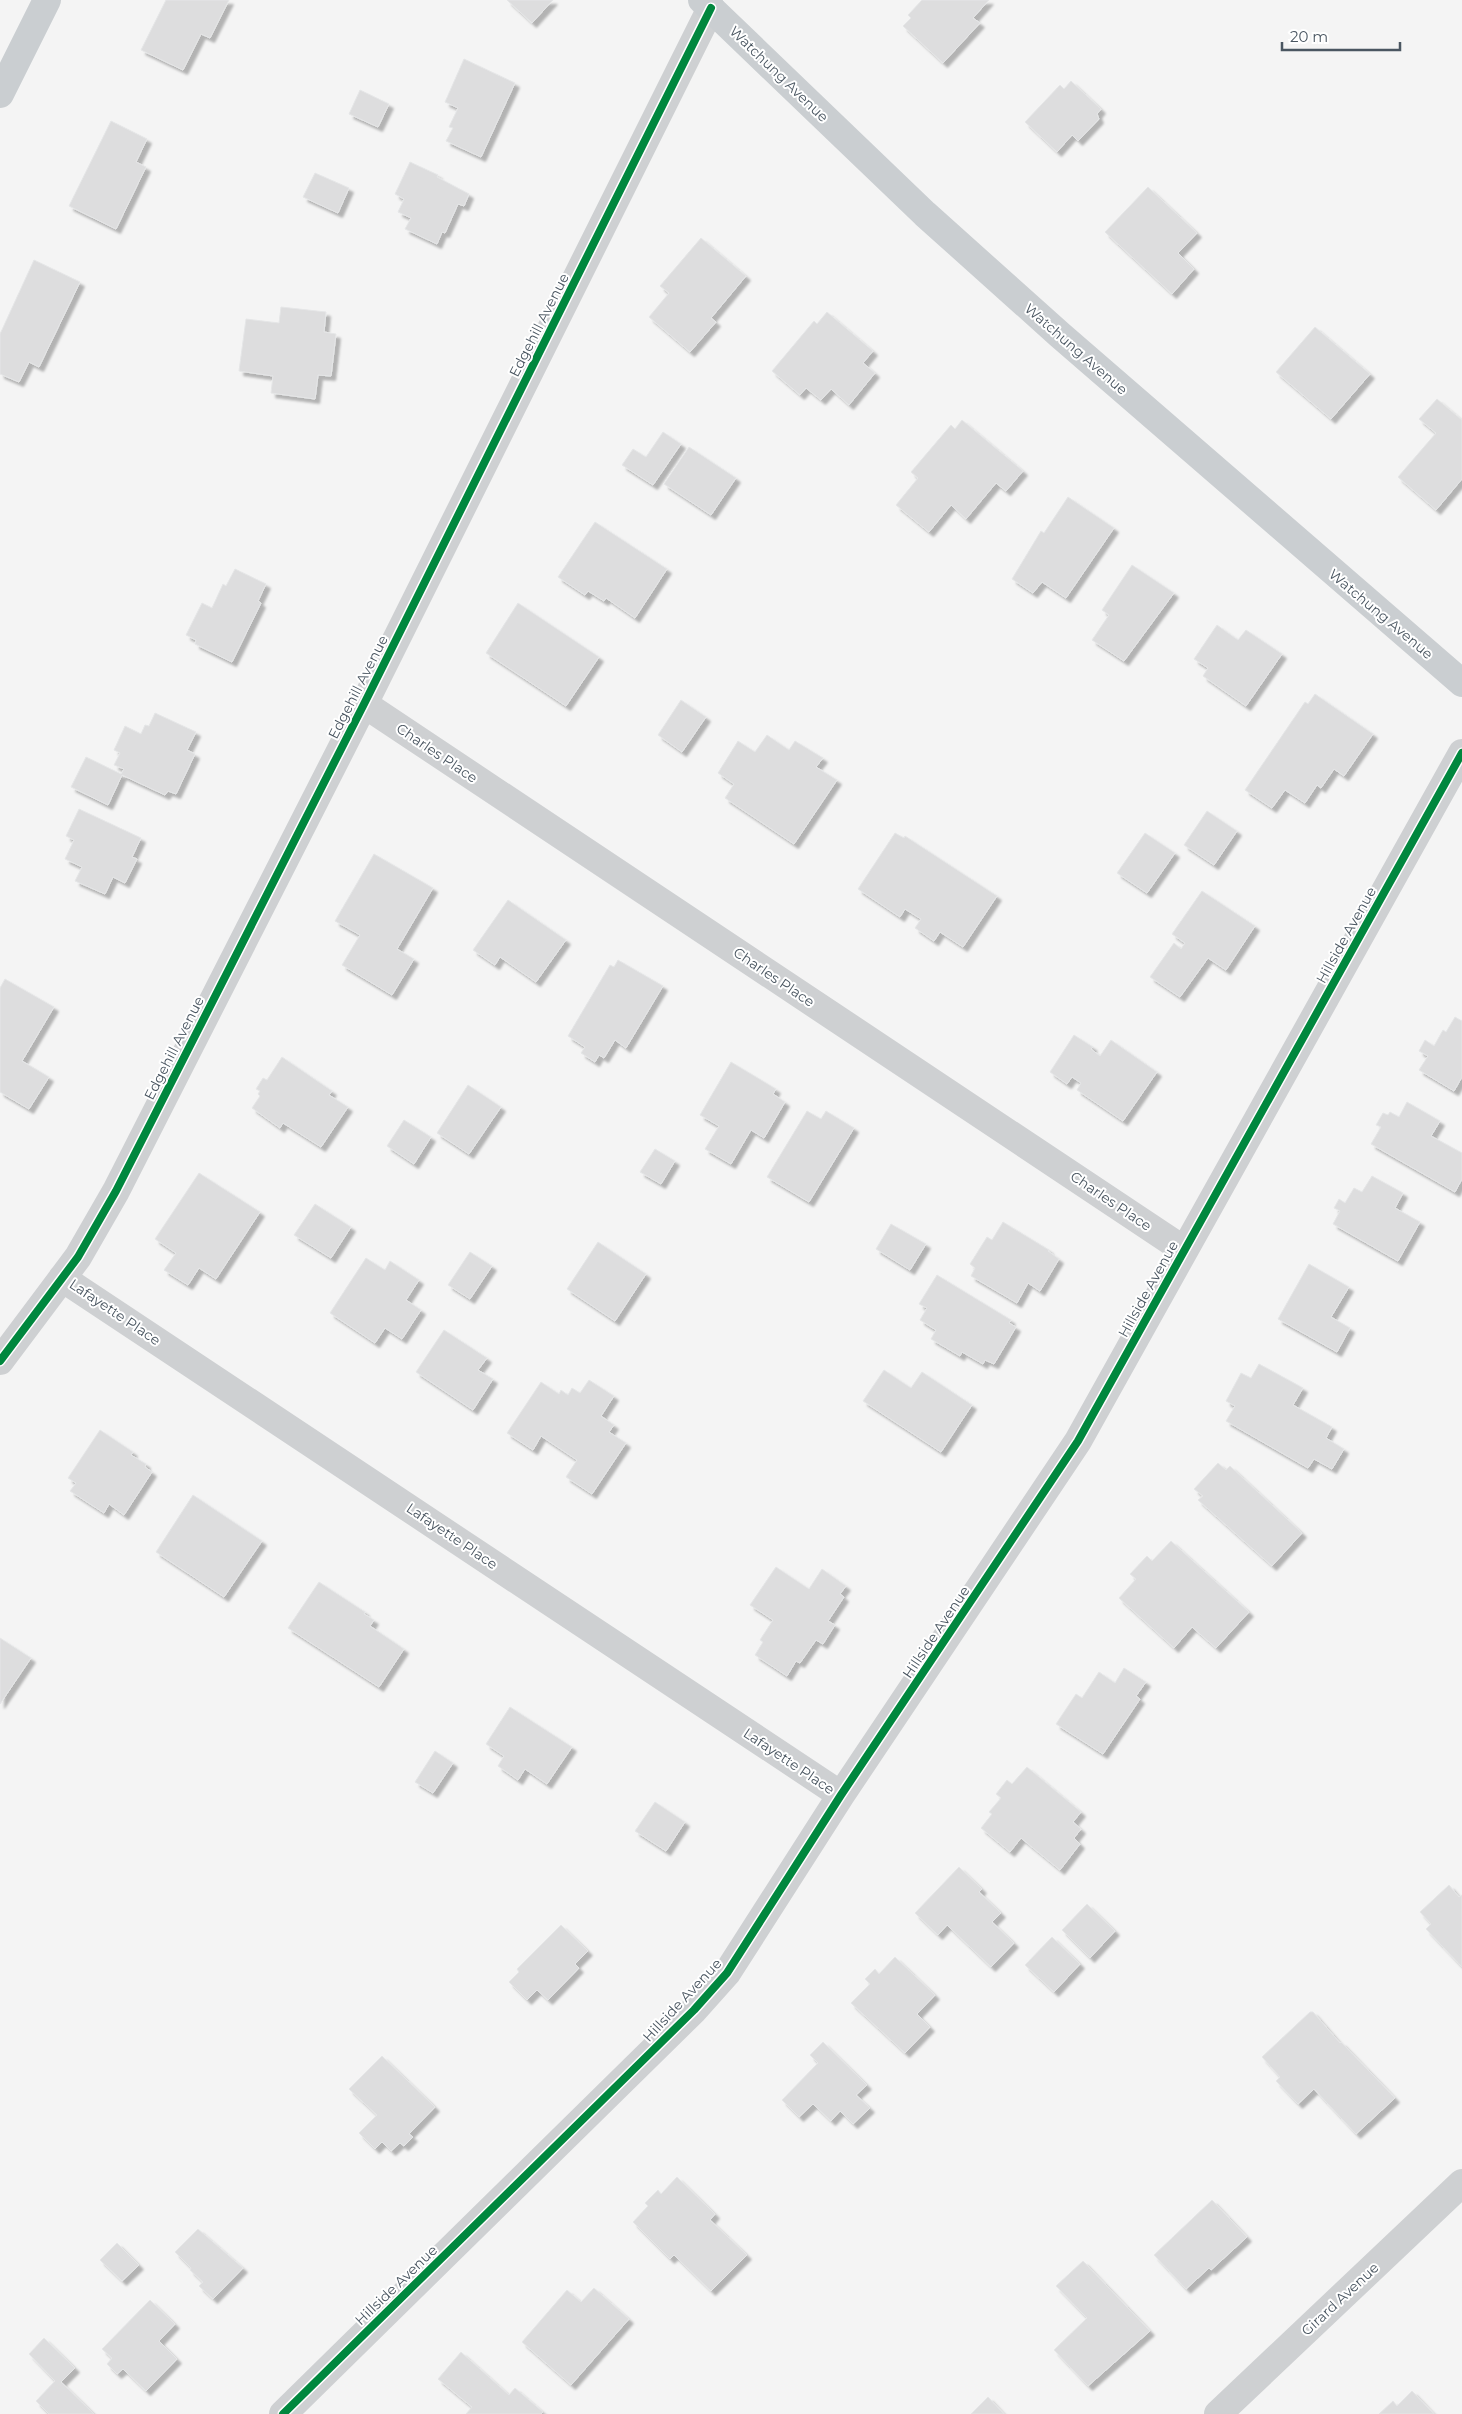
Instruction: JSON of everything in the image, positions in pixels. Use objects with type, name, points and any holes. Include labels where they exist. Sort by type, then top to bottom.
[{"type":"main road","points":[[0,94],[47,0]]},
{"type":"main road","name":"Watchung Avenue","points":[[706,4],[925,214],[1060,336],[1462,683]]},
{"type":"street","name":"Edgehill Avenue","points":[[0,1361],[78,1257],[116,1191],[364,704],[706,4]]},
{"type":"street","name":"Charles Place","points":[[364,704],[1184,1250]]},
{"type":"street","name":"Hillside Avenue","points":[[283,2414],[694,2010],[720,1981],[1078,1441],[1462,753]]},
{"type":"street","name":"Lafayette Place","points":[[62,1278],[841,1796]]},
{"type":"street","name":"Girard Avenue","points":[[1218,2414],[1462,2184]]},
{"type":"building","points":[[166,0],[229,0],[210,38],[201,34],[183,70],[141,50]]},
{"type":"building","points":[[507,0],[553,0],[532,23]]},
{"type":"building","points":[[922,0],[989,0],[973,18],[980,23],[943,63],[903,26],[911,18],[908,15]]},
{"type":"building","points":[[464,59],[515,83],[481,157],[446,141],[453,128],[449,127],[458,108],[445,102]]},
{"type":"building","points":[[1071,81],[1101,109],[1097,114],[1099,119],[1078,141],[1072,135],[1057,152],[1025,122],[1060,85],[1064,89]]},
{"type":"building","points":[[360,90],[389,104],[378,127],[349,114]]},
{"type":"building","points":[[111,121],[147,139],[136,162],[146,167],[116,229],[69,206]]},
{"type":"building","points":[[410,162],[438,175],[437,177],[469,194],[464,206],[458,204],[445,233],[442,232],[437,244],[405,229],[411,218],[398,212],[404,199],[395,194]]},
{"type":"building","points":[[315,173],[349,188],[338,213],[303,197]]},
{"type":"building","points":[[1148,187],[1197,233],[1178,253],[1194,269],[1172,294],[1105,232]]},
{"type":"building","points":[[701,238],[746,276],[711,318],[716,322],[690,352],[649,317],[669,293],[660,286]]},
{"type":"building","points":[[34,260],[80,282],[39,367],[29,362],[19,382],[0,374],[0,334]]},
{"type":"building","points":[[281,307],[326,312],[324,332],[336,334],[331,376],[318,375],[315,399],[271,393],[273,376],[239,371],[246,319],[279,323]]},
{"type":"building","points":[[827,312],[873,351],[863,363],[875,373],[849,405],[831,389],[821,400],[806,388],[800,395],[772,371],[814,321],[817,324]]},
{"type":"building","points":[[1315,327],[1370,374],[1331,419],[1276,372]]},
{"type":"building","points":[[1437,399],[1462,420],[1462,479],[1436,510],[1398,477],[1436,433],[1419,419]]},
{"type":"building","points":[[962,420],[1023,471],[1006,491],[996,483],[966,519],[951,505],[929,532],[896,505],[918,478],[911,472],[951,425],[955,429]]},
{"type":"building","points":[[663,432],[681,444],[653,485],[622,465],[633,449],[646,457]]},
{"type":"building","points":[[689,447],[736,478],[711,515],[664,484]]},
{"type":"building","points":[[1068,497],[1114,528],[1066,598],[1042,582],[1033,593],[1012,579],[1041,531],[1044,533]]},
{"type":"building","points":[[595,522],[667,569],[635,618],[606,598],[604,601],[588,591],[585,595],[558,577]]},
{"type":"building","points":[[1132,565],[1174,593],[1124,661],[1092,640],[1109,615],[1102,610]]},
{"type":"building","points":[[235,569],[266,584],[258,601],[261,603],[232,662],[195,644],[196,640],[186,635],[202,603],[212,608],[223,584],[226,586]]},
{"type":"building","points":[[518,603],[599,657],[566,706],[486,653]]},
{"type":"building","points":[[1217,625],[1238,640],[1246,630],[1282,654],[1246,706],[1203,676],[1208,668],[1194,659]]},
{"type":"building","points":[[1315,694],[1373,734],[1344,776],[1334,769],[1321,788],[1317,785],[1305,803],[1285,790],[1272,808],[1245,790],[1305,702],[1308,704]]},
{"type":"building","points":[[681,700],[706,717],[682,752],[658,735]]},
{"type":"building","points":[[155,713],[196,732],[187,750],[195,754],[176,794],[168,791],[165,795],[122,775],[108,805],[71,787],[86,757],[121,774],[124,769],[114,765],[120,753],[114,750],[125,726],[141,734],[145,725],[149,726]]},
{"type":"building","points":[[767,735],[789,750],[795,741],[823,758],[816,767],[837,780],[794,844],[725,798],[734,784],[718,773],[738,741],[755,752]]},
{"type":"building","points":[[79,809],[141,838],[132,857],[137,859],[125,883],[113,877],[105,894],[75,881],[82,867],[65,859],[74,840],[66,836]]},
{"type":"building","points":[[1207,811],[1237,831],[1214,865],[1184,845]]},
{"type":"building","points":[[895,833],[904,838],[905,836],[997,896],[963,947],[940,932],[934,941],[915,928],[921,919],[905,909],[900,917],[858,889]]},
{"type":"building","points":[[1145,833],[1175,853],[1147,893],[1117,873]]},
{"type":"building","points":[[374,854],[433,888],[397,949],[414,959],[392,995],[342,965],[360,935],[335,921]]},
{"type":"building","points":[[1202,891],[1255,926],[1226,970],[1208,958],[1180,997],[1150,977],[1174,943],[1181,949],[1185,943],[1172,934]]},
{"type":"building","points":[[508,900],[566,940],[536,982],[500,957],[495,965],[473,950]]},
{"type":"building","points":[[618,960],[663,986],[626,1048],[615,1040],[604,1058],[599,1055],[595,1062],[581,1053],[585,1047],[568,1036],[610,965],[614,967]]},
{"type":"building","points":[[5,979],[54,1007],[22,1061],[49,1077],[29,1109],[0,1092],[0,988]]},
{"type":"building","points":[[1455,1017],[1462,1021],[1462,1077],[1454,1091],[1419,1070],[1428,1056],[1419,1051],[1425,1040],[1434,1046],[1443,1030],[1446,1032]]},
{"type":"building","points":[[1074,1035],[1093,1047],[1091,1049],[1100,1056],[1111,1040],[1157,1072],[1123,1121],[1077,1090],[1081,1083],[1072,1077],[1067,1084],[1050,1072]]},
{"type":"building","points":[[282,1057],[332,1091],[329,1095],[348,1107],[321,1147],[283,1123],[280,1128],[252,1108],[260,1096],[258,1094],[260,1091],[256,1089],[263,1078],[267,1080]]},
{"type":"building","points":[[731,1062],[776,1089],[773,1094],[785,1102],[764,1138],[751,1130],[731,1164],[705,1149],[719,1126],[700,1115]]},
{"type":"building","points":[[468,1085],[501,1107],[469,1154],[437,1133]]},
{"type":"building","points":[[1407,1102],[1440,1121],[1431,1136],[1462,1153],[1462,1179],[1455,1192],[1371,1144],[1381,1127],[1376,1125],[1383,1113],[1388,1115],[1390,1112],[1399,1117]]},
{"type":"building","points":[[807,1111],[821,1119],[826,1111],[854,1128],[809,1202],[767,1177]]},
{"type":"building","points":[[404,1120],[431,1137],[414,1164],[387,1146]]},
{"type":"building","points":[[655,1149],[675,1161],[661,1184],[640,1172]]},
{"type":"building","points":[[199,1173],[260,1212],[216,1279],[199,1268],[188,1285],[164,1270],[176,1253],[155,1239]]},
{"type":"building","points":[[1372,1176],[1403,1193],[1395,1208],[1420,1222],[1398,1261],[1333,1224],[1340,1211],[1334,1208],[1339,1199],[1345,1203],[1354,1188],[1362,1192]]},
{"type":"building","points":[[315,1204],[351,1227],[331,1258],[294,1235]]},
{"type":"building","points":[[1003,1222],[1049,1250],[1059,1259],[1040,1291],[1028,1283],[1017,1303],[971,1276],[975,1268],[970,1264],[987,1237],[992,1240]]},
{"type":"building","points":[[891,1224],[926,1244],[910,1270],[876,1249]]},
{"type":"building","points":[[598,1242],[646,1274],[615,1321],[567,1289]]},
{"type":"building","points":[[470,1252],[492,1266],[470,1299],[448,1285]]},
{"type":"building","points":[[366,1258],[385,1270],[390,1261],[419,1280],[406,1300],[421,1310],[402,1339],[385,1328],[375,1343],[330,1313]]},
{"type":"building","points":[[1309,1264],[1349,1287],[1331,1317],[1350,1328],[1337,1352],[1278,1319]]},
{"type":"building","points":[[937,1275],[1011,1320],[1009,1323],[1016,1327],[994,1364],[985,1360],[983,1364],[962,1352],[960,1356],[931,1339],[936,1330],[920,1320],[927,1308],[919,1304]]},
{"type":"building","points":[[444,1330],[487,1358],[478,1370],[493,1379],[473,1410],[416,1372]]},
{"type":"building","points":[[1259,1364],[1303,1388],[1293,1405],[1332,1427],[1326,1438],[1344,1449],[1332,1469],[1314,1459],[1308,1468],[1226,1421],[1235,1406],[1226,1401],[1241,1373],[1251,1378]]},
{"type":"building","points":[[884,1370],[911,1388],[922,1372],[972,1405],[941,1452],[863,1401]]},
{"type":"building","points":[[589,1380],[614,1396],[601,1416],[614,1425],[609,1432],[626,1443],[592,1494],[566,1477],[577,1460],[541,1436],[533,1450],[507,1433],[541,1382],[559,1394],[561,1390],[568,1395],[572,1388],[580,1393]]},
{"type":"building","points":[[100,1430],[133,1452],[131,1455],[146,1464],[145,1467],[152,1472],[124,1515],[109,1504],[104,1513],[70,1491],[76,1483],[68,1478]]},
{"type":"building","points":[[1218,1463],[1226,1470],[1230,1466],[1302,1533],[1272,1566],[1198,1500],[1203,1496],[1194,1489]]},
{"type":"building","points":[[193,1495],[262,1541],[224,1597],[156,1552]]},
{"type":"building","points":[[1171,1541],[1249,1612],[1216,1648],[1192,1627],[1174,1648],[1119,1598],[1136,1579],[1130,1574],[1147,1556],[1152,1561]]},
{"type":"building","points":[[776,1567],[809,1589],[822,1569],[846,1586],[840,1594],[844,1597],[828,1621],[835,1625],[823,1644],[816,1640],[800,1663],[796,1661],[787,1676],[755,1655],[763,1642],[760,1640],[773,1620],[750,1605]]},
{"type":"building","points":[[319,1582],[365,1612],[364,1614],[374,1620],[370,1626],[404,1649],[379,1687],[288,1628]]},
{"type":"building","points":[[0,1638],[31,1658],[0,1704]]},
{"type":"building","points":[[1124,1668],[1146,1682],[1136,1696],[1140,1699],[1103,1754],[1056,1724],[1076,1694],[1082,1698],[1099,1672],[1115,1683]]},
{"type":"building","points":[[510,1707],[572,1747],[547,1784],[525,1769],[518,1780],[498,1766],[504,1756],[486,1744]]},
{"type":"building","points":[[435,1751],[453,1763],[433,1793],[415,1782]]},
{"type":"building","points":[[1027,1767],[1081,1812],[1073,1822],[1081,1829],[1074,1838],[1080,1844],[1060,1870],[1021,1838],[1010,1852],[981,1828],[992,1814],[989,1812],[1001,1798],[996,1794],[1007,1780],[1012,1784]]},
{"type":"building","points":[[655,1802],[685,1822],[666,1851],[635,1831]]},
{"type":"building","points":[[959,1867],[982,1889],[979,1892],[1001,1913],[992,1922],[1014,1943],[991,1967],[947,1925],[938,1935],[915,1913]]},
{"type":"building","points":[[1449,1885],[1459,1897],[1462,1895],[1462,1967],[1426,1929],[1431,1924],[1420,1912]]},
{"type":"building","points":[[1087,1904],[1115,1931],[1090,1958],[1062,1930]]},
{"type":"building","points":[[561,1925],[588,1951],[575,1964],[579,1968],[548,2000],[537,1990],[527,2000],[509,1982],[519,1972],[517,1969]]},
{"type":"building","points":[[1052,1937],[1080,1964],[1054,1992],[1025,1965]]},
{"type":"building","points":[[895,1957],[935,1995],[917,2014],[930,2027],[905,2053],[851,2003],[870,1984],[865,1979],[875,1969],[879,1974]]},
{"type":"building","points":[[1310,2012],[1313,2012],[1340,2043],[1395,2098],[1356,2134],[1314,2089],[1298,2104],[1276,2081],[1280,2077],[1262,2057]]},
{"type":"building","points":[[823,2042],[867,2085],[856,2095],[870,2108],[853,2124],[840,2111],[831,2121],[813,2104],[799,2117],[782,2100],[818,2063],[810,2055]]},
{"type":"building","points":[[382,2056],[435,2107],[409,2134],[413,2137],[404,2146],[400,2143],[391,2151],[382,2142],[375,2149],[359,2133],[377,2115],[349,2089]]},
{"type":"building","points":[[677,2177],[715,2214],[710,2220],[747,2255],[711,2291],[674,2255],[670,2259],[633,2222],[648,2206],[645,2203],[658,2190],[661,2194]]},
{"type":"building","points":[[1212,2200],[1247,2237],[1211,2270],[1209,2268],[1186,2289],[1154,2255]]},
{"type":"building","points":[[198,2229],[243,2268],[213,2299],[199,2286],[203,2282],[175,2252]]},
{"type":"building","points":[[117,2243],[139,2265],[122,2281],[100,2260]]},
{"type":"building","points":[[1083,2261],[1150,2331],[1088,2386],[1054,2350],[1087,2318],[1056,2286]]},
{"type":"building","points":[[594,2288],[629,2319],[571,2385],[522,2342],[567,2290],[581,2302]]},
{"type":"building","points":[[150,2300],[175,2324],[159,2341],[177,2359],[146,2391],[123,2369],[117,2374],[107,2364],[112,2358],[102,2349]]},
{"type":"building","points":[[44,2338],[75,2368],[61,2382],[94,2414],[49,2414],[36,2401],[55,2381],[29,2354]]},
{"type":"building","points":[[461,2352],[509,2395],[515,2388],[543,2412],[541,2414],[466,2414],[472,2407],[438,2379]]},
{"type":"building","points":[[1412,2391],[1434,2414],[1379,2414],[1393,2401],[1397,2406]]},
{"type":"building","points":[[988,2397],[1004,2414],[971,2414]]},
{"type":"cycle path","points":[[0,1361],[78,1257],[116,1191],[364,704],[711,8]]},
{"type":"cycle path","points":[[283,2414],[694,2010],[727,1973],[841,1795],[1078,1441],[1462,753]]}]
